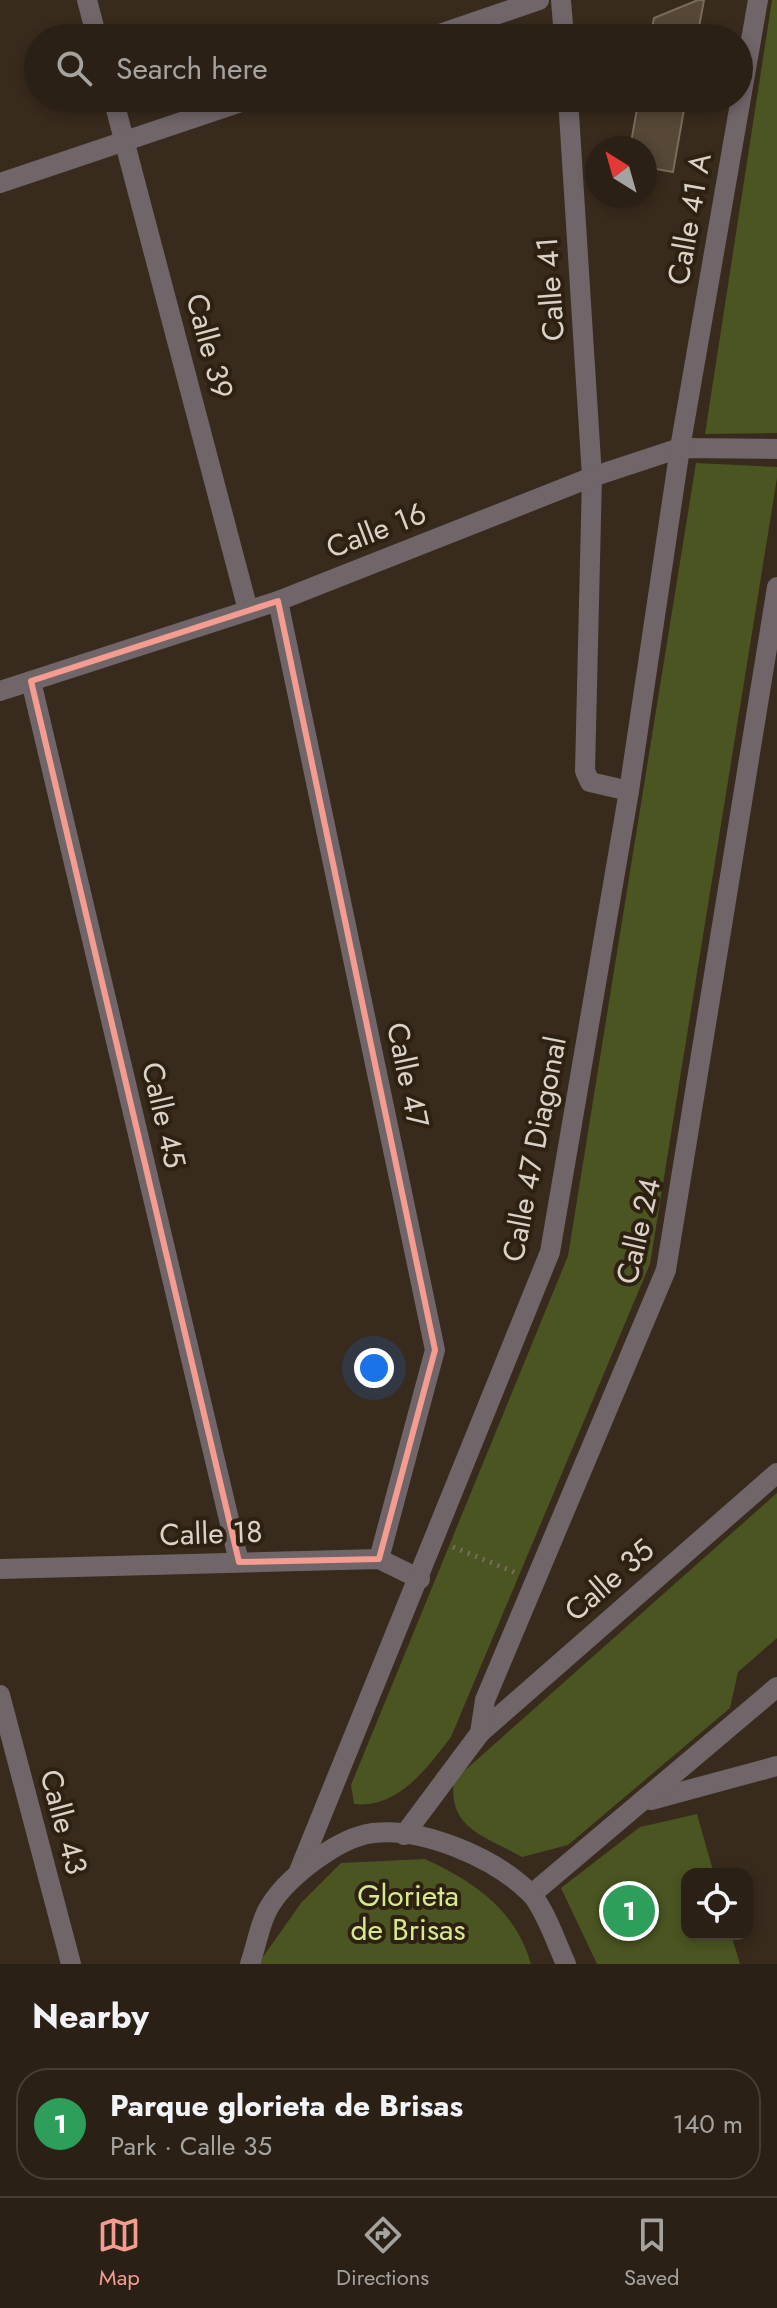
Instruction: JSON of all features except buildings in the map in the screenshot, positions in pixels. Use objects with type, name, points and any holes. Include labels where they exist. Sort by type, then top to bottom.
[{"type":"street","points":[[87,0],[93,24]]},
{"type":"street","points":[[469,24],[539,0]]},
{"type":"street","points":[[561,0],[563,24]]},
{"type":"street","name":"Calle 41 A","points":[[753,29],[758,0]]},
{"type":"street","name":"Calle 39","points":[[116,112],[248,610]]},
{"type":"street","points":[[0,183],[212,112]]},
{"type":"street","name":"Calle 41","points":[[569,112],[592,477],[585,771],[590,782],[629,791]]},
{"type":"street","name":"Calle 41 A","points":[[680,448],[738,112]]},
{"type":"street","name":"Calle 16","points":[[0,691],[278,601],[592,477],[680,448],[777,449]]},
{"type":"street","name":"Calle 47 Diagonal","points":[[299,1871],[420,1579],[550,1252],[629,791],[680,448]]},
{"type":"street","name":"Calle 24","points":[[404,1835],[480,1733],[485,1700],[666,1270],[777,587]]},
{"type":"street","name":"Calle 47","points":[[278,601],[435,1350],[379,1559]]},
{"type":"street","name":"Calle 45","points":[[31,681],[239,1562]]},
{"type":"street","name":"Calle 35","points":[[480,1733],[777,1473]]},
{"type":"street","name":"Calle 18","points":[[0,1569],[379,1559],[420,1579]]},
{"type":"street","points":[[532,1894],[777,1687]]},
{"type":"street","name":"Calle 43","points":[[0,1695],[71,1964]]},
{"type":"street","points":[[644,1802],[777,1766]]},
{"type":"street","points":[[248,1962],[268,1910],[299,1871],[340,1846],[372,1833],[441,1840],[482,1859],[532,1894],[566,1964]]},
{"type":"path","points":[[435,1540],[537,1582]]},
{"type":"highlighted area","points":[[278,601],[435,1350],[379,1559],[239,1562],[31,681]]},
{"type":"green space","points":[[772,0],[777,0],[777,433],[705,434]]},
{"type":"green space","points":[[696,463],[777,467],[777,478],[650,1264],[451,1737],[421,1773],[398,1793],[370,1804],[354,1804],[351,1785],[568,1256]]},
{"type":"green space","points":[[777,1493],[777,1638],[738,1672],[730,1708],[568,1845],[522,1857],[472,1829],[457,1810],[453,1797],[454,1780]]},
{"type":"green space","points":[[697,1814],[712,1868],[681,1868],[681,1940],[733,1940],[740,1964],[597,1964],[561,1888],[640,1827]]},
{"type":"green space","name":"Glorieta de Brisas","points":[[425,1859],[460,1877],[490,1900],[515,1928],[531,1964],[258,1964],[301,1903],[341,1863]]},
{"type":"place","name":"Parque glorieta de Brisas","points":[[629,1911]]}]
